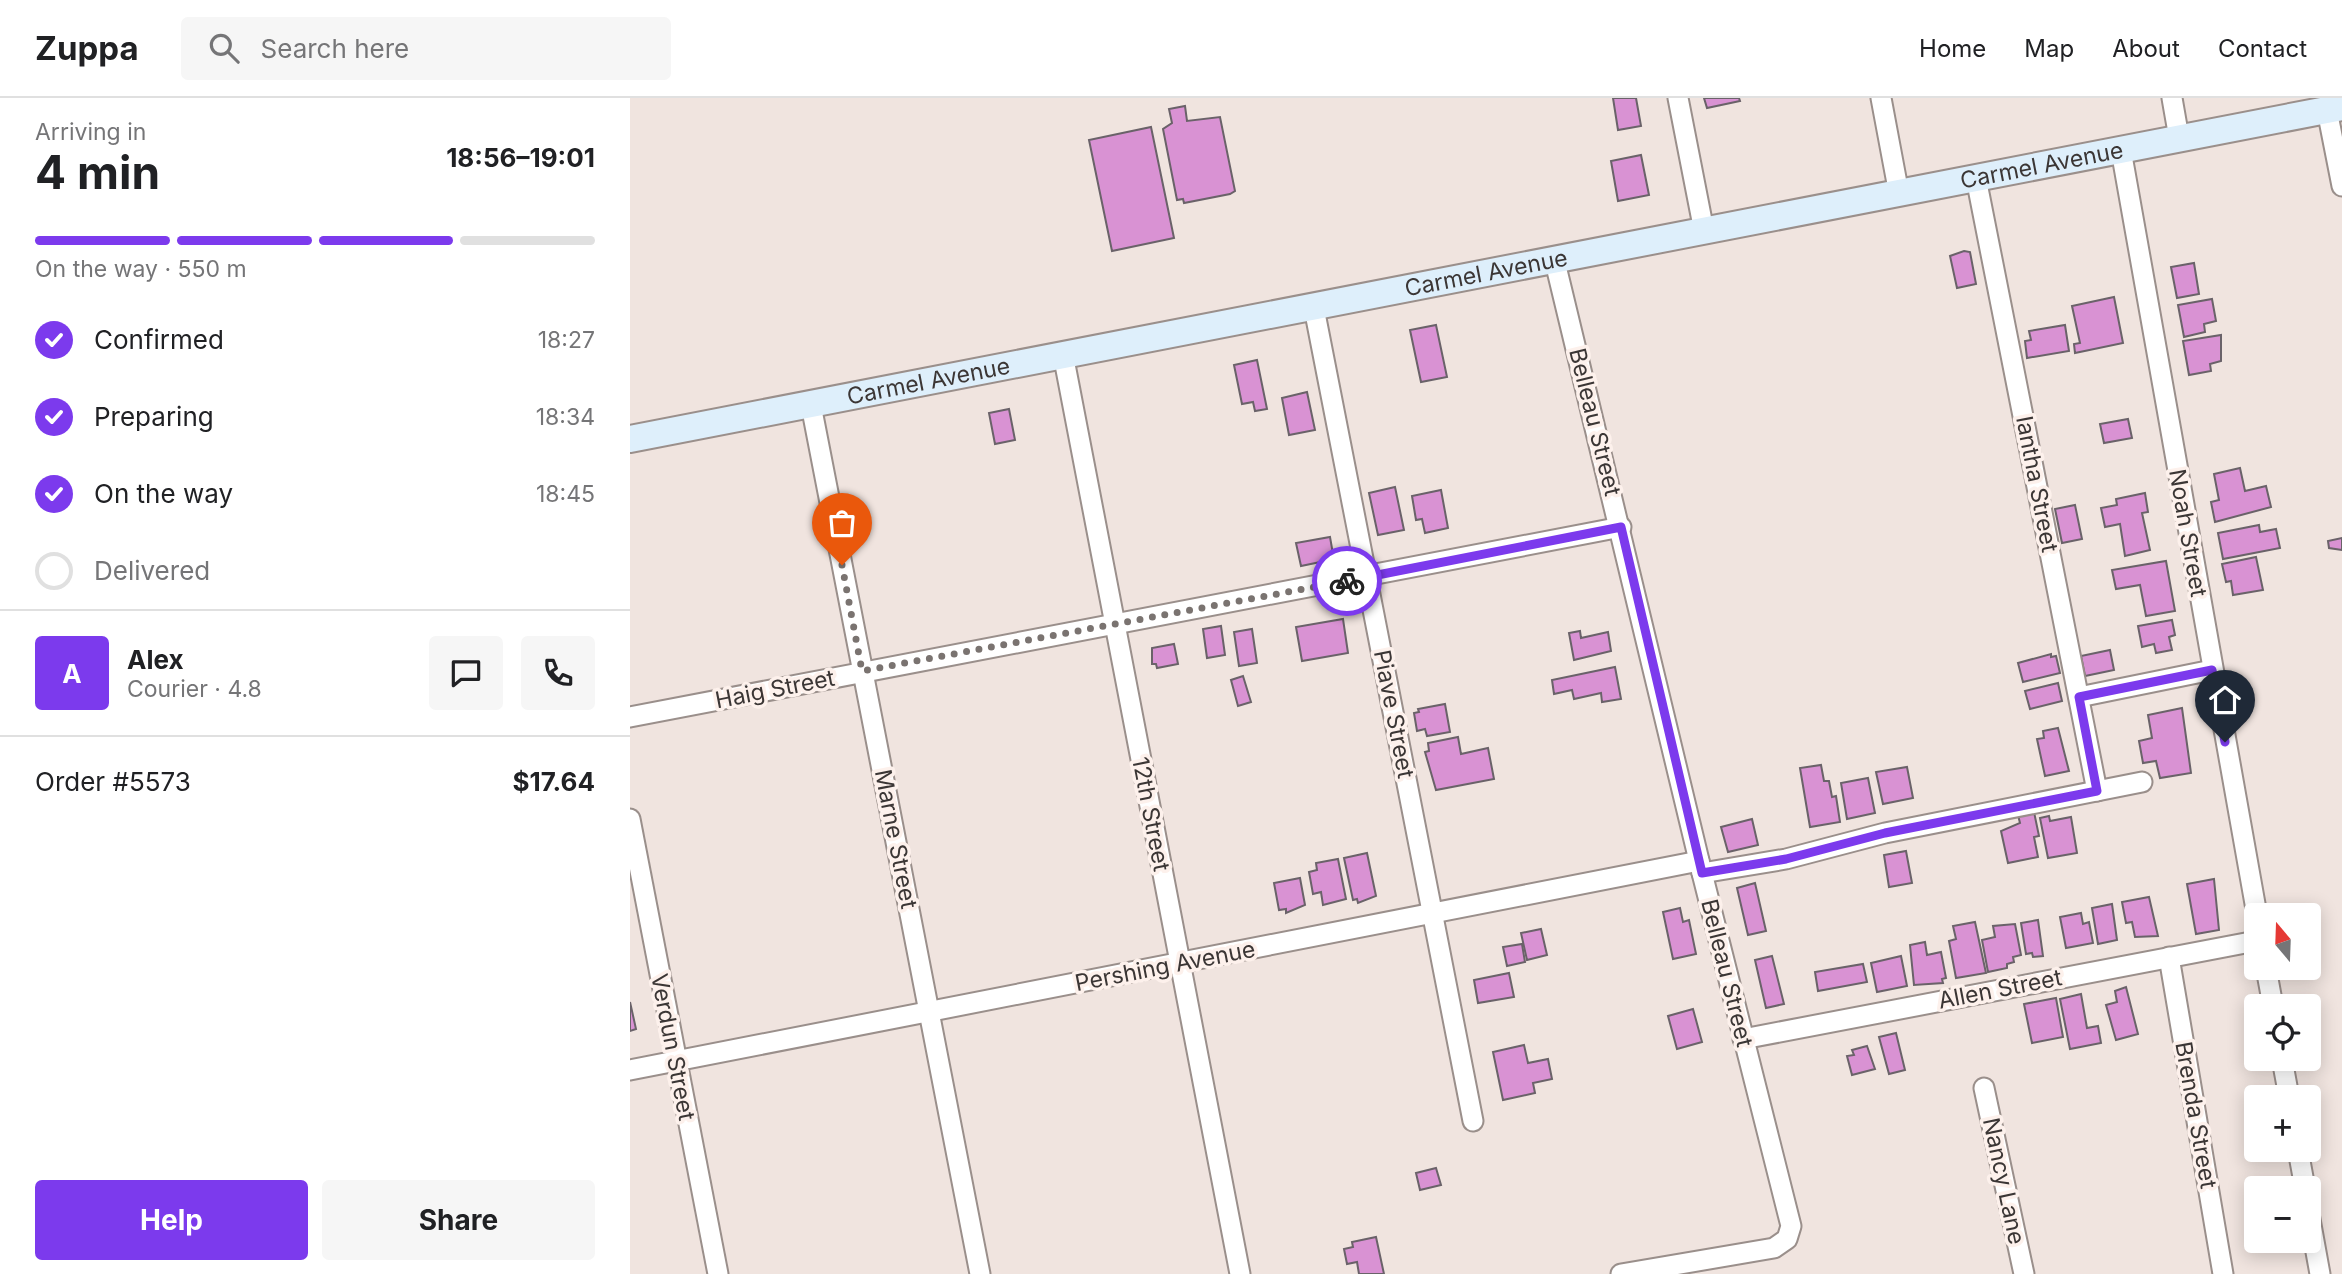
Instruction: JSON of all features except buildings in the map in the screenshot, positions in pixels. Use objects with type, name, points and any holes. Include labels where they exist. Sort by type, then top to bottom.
[{"type":"main road","name":"Carmel Avenue","points":[[630,439],[2334,109]]},
{"type":"street","points":[[1678,98],[1704,231]]},
{"type":"street","points":[[1881,98],[1899,194]]},
{"type":"street","points":[[2172,98],[2179,138]]},
{"type":"street","points":[[2334,109],[2342,186]]},
{"type":"street","name":"Noah Street","points":[[2121,150],[2255,903]]},
{"type":"street","name":"Iantha Street","points":[[1976,178],[2097,791]]},
{"type":"street","name":"Belleau Street","points":[[1555,262],[1791,1226],[1790,1234],[1783,1243],[1720,1266]]},
{"type":"street","name":"Piave Street","points":[[1314,308],[1473,1121]]},
{"type":"street","name":"12th Street","points":[[1063,354],[1240,1274]]},
{"type":"street","name":"Marne Street","points":[[811,405],[980,1274]]},
{"type":"street","name":"Haig Street","points":[[630,717],[1621,527]]},
{"type":"street","points":[[2079,697],[2212,670]]},
{"type":"street","name":"Pershing Avenue","points":[[630,1070],[1433,914],[1701,867],[1786,859],[1885,833],[2142,782]]},
{"type":"street","name":"Verdun Street","points":[[630,819],[718,1274]]},
{"type":"street","name":"Allen Street","points":[[1744,1039],[2244,943]]},
{"type":"street","name":"Brenda Street","points":[[2169,957],[2223,1274]]},
{"type":"street","name":"Nancy Lane","points":[[1984,1088],[2024,1274]]},
{"type":"street","points":[[2316,1253],[2320,1274]]},
{"type":"street","points":[[1621,1274],[1720,1266]]},
{"type":"way so far","points":[[842,565],[862,671],[1347,581]]},
{"type":"route","points":[[1347,581],[1621,527],[1702,873],[1786,859],[1885,833],[2097,791],[2079,697],[2212,670],[2225,742]]}]
